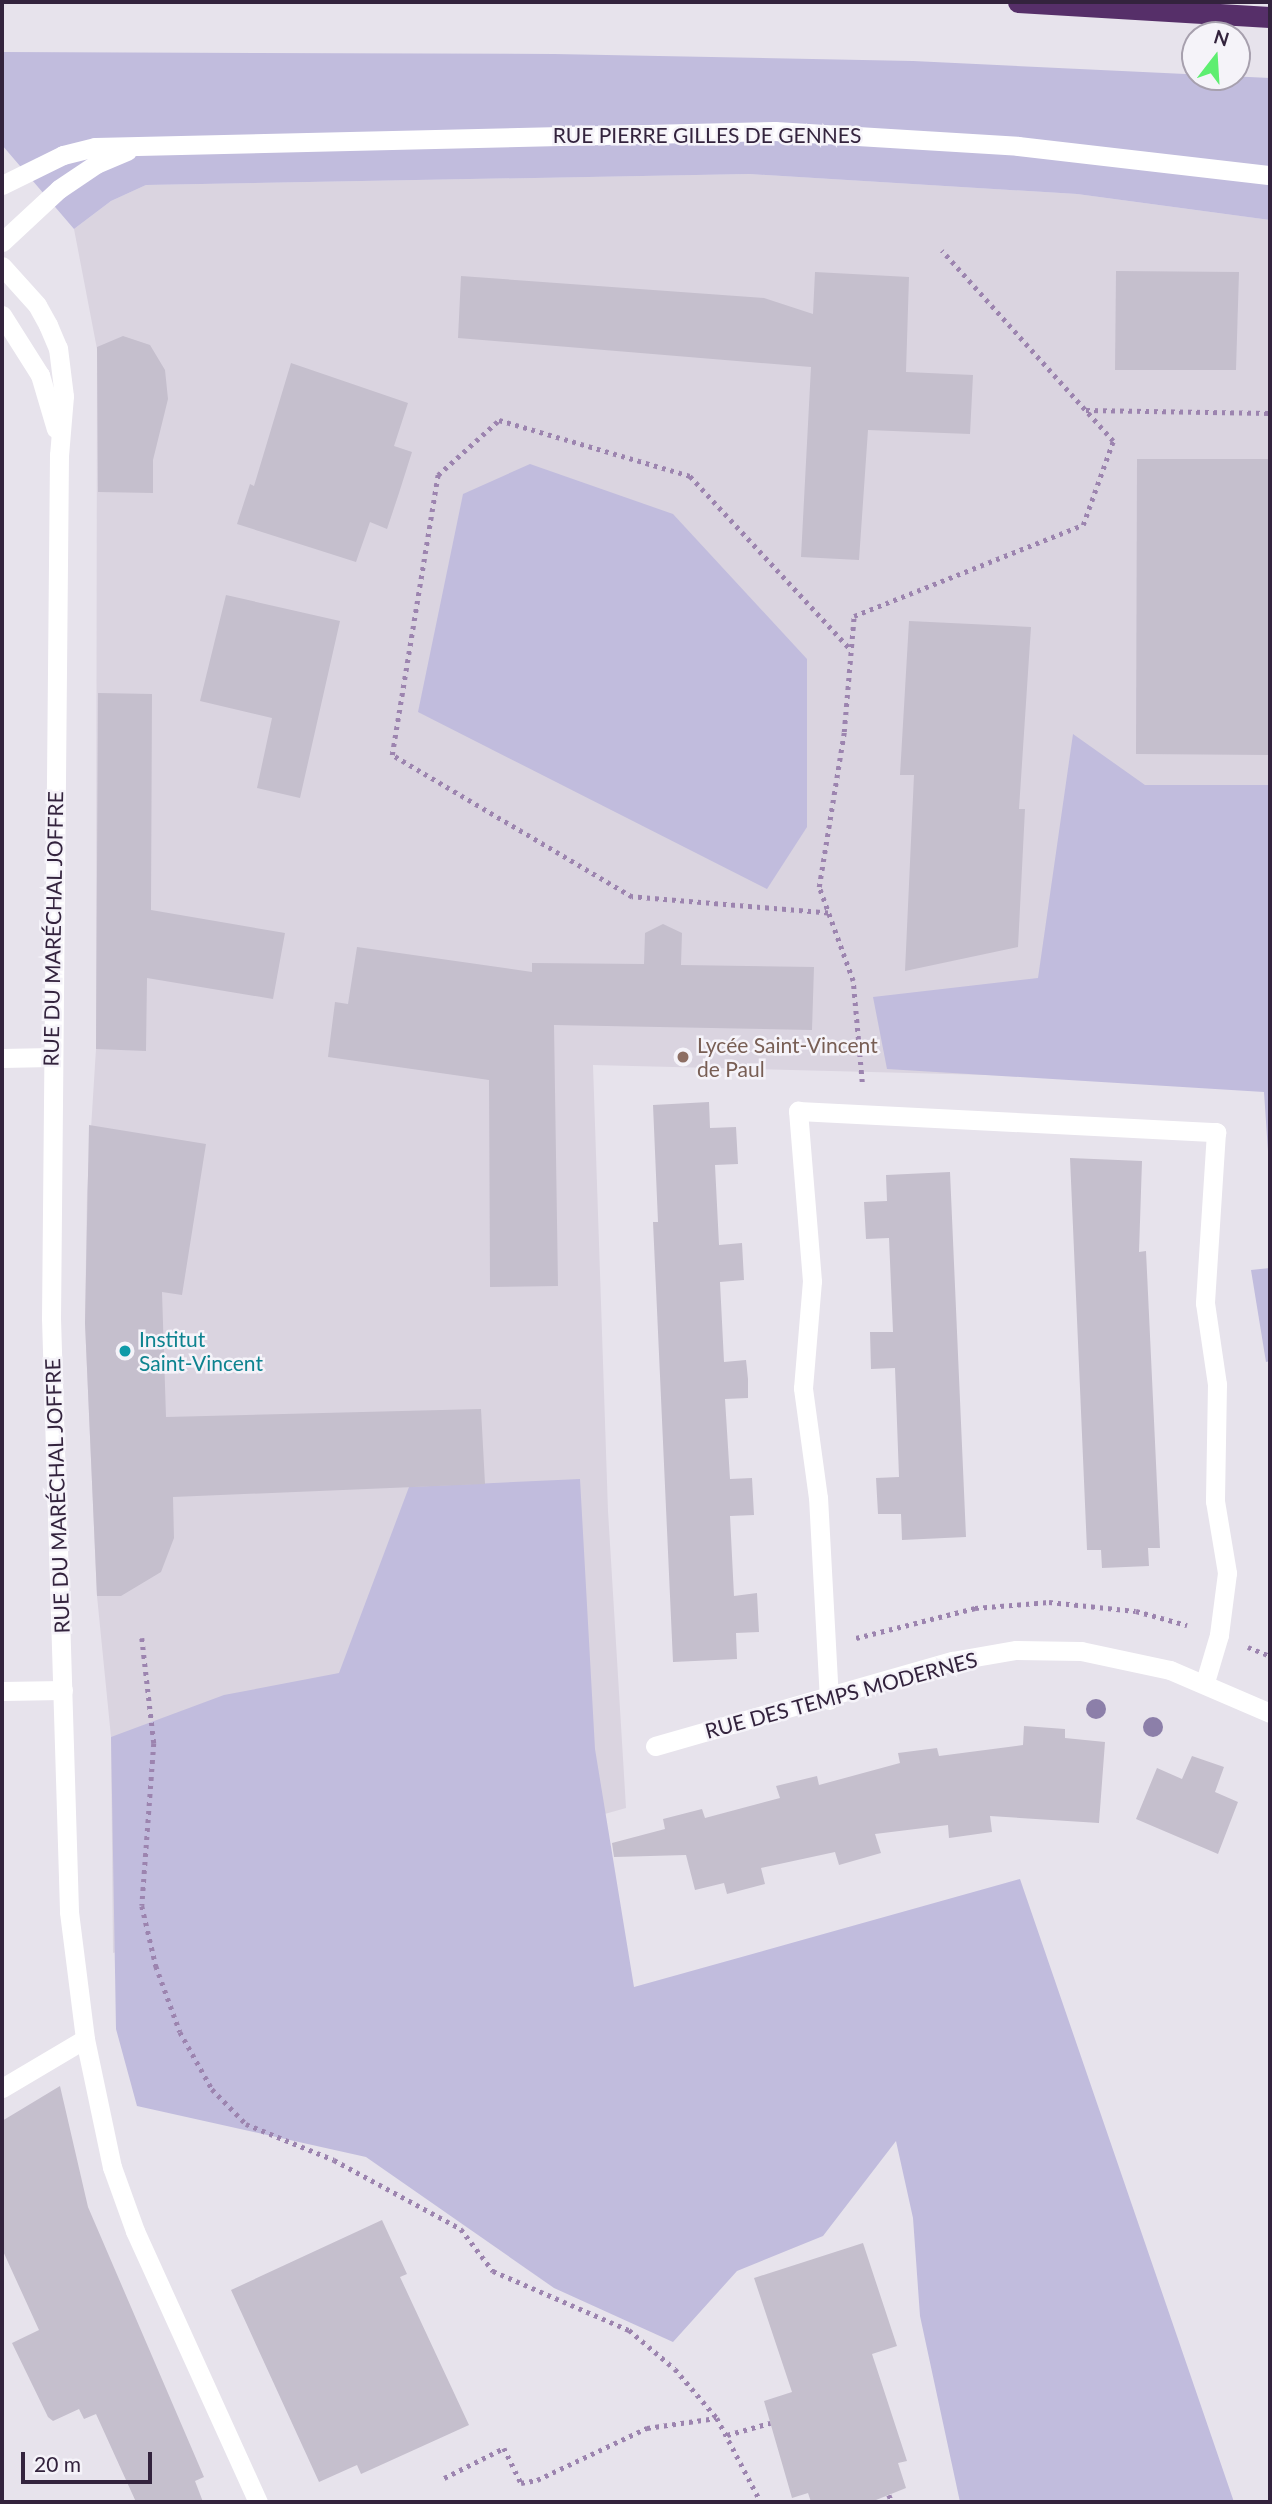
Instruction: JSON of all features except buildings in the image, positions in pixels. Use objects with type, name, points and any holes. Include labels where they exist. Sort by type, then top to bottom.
[{"type":"highway","points":[[1018,2],[1270,17]]},
{"type":"street","name":"RUE PIERRE GILLES DE GENNES","points":[[2,185],[81,150],[775,131],[1018,146],[1270,175]]},
{"type":"street","name":"RUE PIERRE GILLES DE GENNES","points":[[2,242],[78,175],[141,147]]},
{"type":"street","name":"RUE DU MARÉCHAL JOFFRE","points":[[2,266],[37,305],[58,348],[65,396],[59,455],[51,1057],[51,1318],[69,1912],[85,2039],[101,2125],[123,2201],[258,2502]]},
{"type":"street","name":"RUE DU MARÉCHAL JOFFRE","points":[[2,315],[40,375],[59,455]]},
{"type":"street","points":[[2,1058],[51,1057]]},
{"type":"street","points":[[829,1700],[818,1497],[803,1388],[812,1281],[797,1111],[1216,1132],[1205,1303],[1217,1384],[1215,1501],[1227,1573],[1219,1634],[1205,1682]]},
{"type":"street","name":"RUE DES TEMPS MODERNES","points":[[655,1746],[829,1700],[952,1661],[1016,1650],[1111,1656],[1205,1682],[1270,1713]]},
{"type":"street","points":[[2,1691],[63,1690]]},
{"type":"street","points":[[2,2088],[85,2039]]},
{"type":"path","points":[[865,1114],[853,981],[819,887],[844,732],[854,616],[1083,525],[1112,441],[942,251]]},
{"type":"path","points":[[1085,410],[1270,412]]},
{"type":"path","points":[[828,913],[632,897],[391,755],[438,475],[499,420],[690,475],[851,650]]},
{"type":"path","points":[[142,1638],[154,1743],[142,1906],[156,1966],[180,2032],[212,2089],[246,2124],[334,2160],[461,2229],[493,2271],[629,2329],[675,2370],[717,2418],[761,2502]]},
{"type":"path","points":[[444,2479],[504,2448],[521,2483],[537,2480],[648,2428],[717,2418]]},
{"type":"path","points":[[727,2435],[770,2423]]},
{"type":"path","points":[[889,2495],[892,2502]]},
{"type":"shaded area","points":[[2,52],[554,54],[913,61],[1181,74],[1181,91],[1251,91],[1251,77],[1270,78],[1270,220],[1077,194],[749,174],[146,185],[111,201],[74,229],[2,145]]},
{"type":"shaded area","name":"Lycée Saint-Vincent de Paul","points":[[749,174],[1077,194],[1270,220],[1270,1082],[593,1065],[608,1511],[626,1808],[113,1953],[111,1737],[97,1596],[85,1323],[87,1192],[96,1049],[97,349],[74,229],[111,201],[146,185]]},
{"type":"shaded area","points":[[530,464],[673,514],[807,659],[807,827],[767,889],[418,712],[463,494]]},
{"type":"shaded area","points":[[1073,734],[1145,785],[1270,785],[1270,1181],[1264,1092],[887,1069],[873,997],[1038,978]]},
{"type":"shaded area","points":[[1270,1268],[1270,1361],[1266,1362],[1251,1270]]},
{"type":"shaded area","points":[[580,1479],[595,1749],[634,1987],[1020,1879],[1234,2502],[960,2502],[920,2316],[913,2218],[896,2141],[823,2236],[737,2271],[673,2342],[554,2288],[366,2157],[137,2106],[116,2029],[111,1737],[224,1695],[339,1673],[409,1487]]},
{"type":"place","name":"Lycée Saint-Vincent de Paul","points":[[683,1057]]},
{"type":"place","name":"Institut Saint-Vincent","points":[[125,1351]]}]
